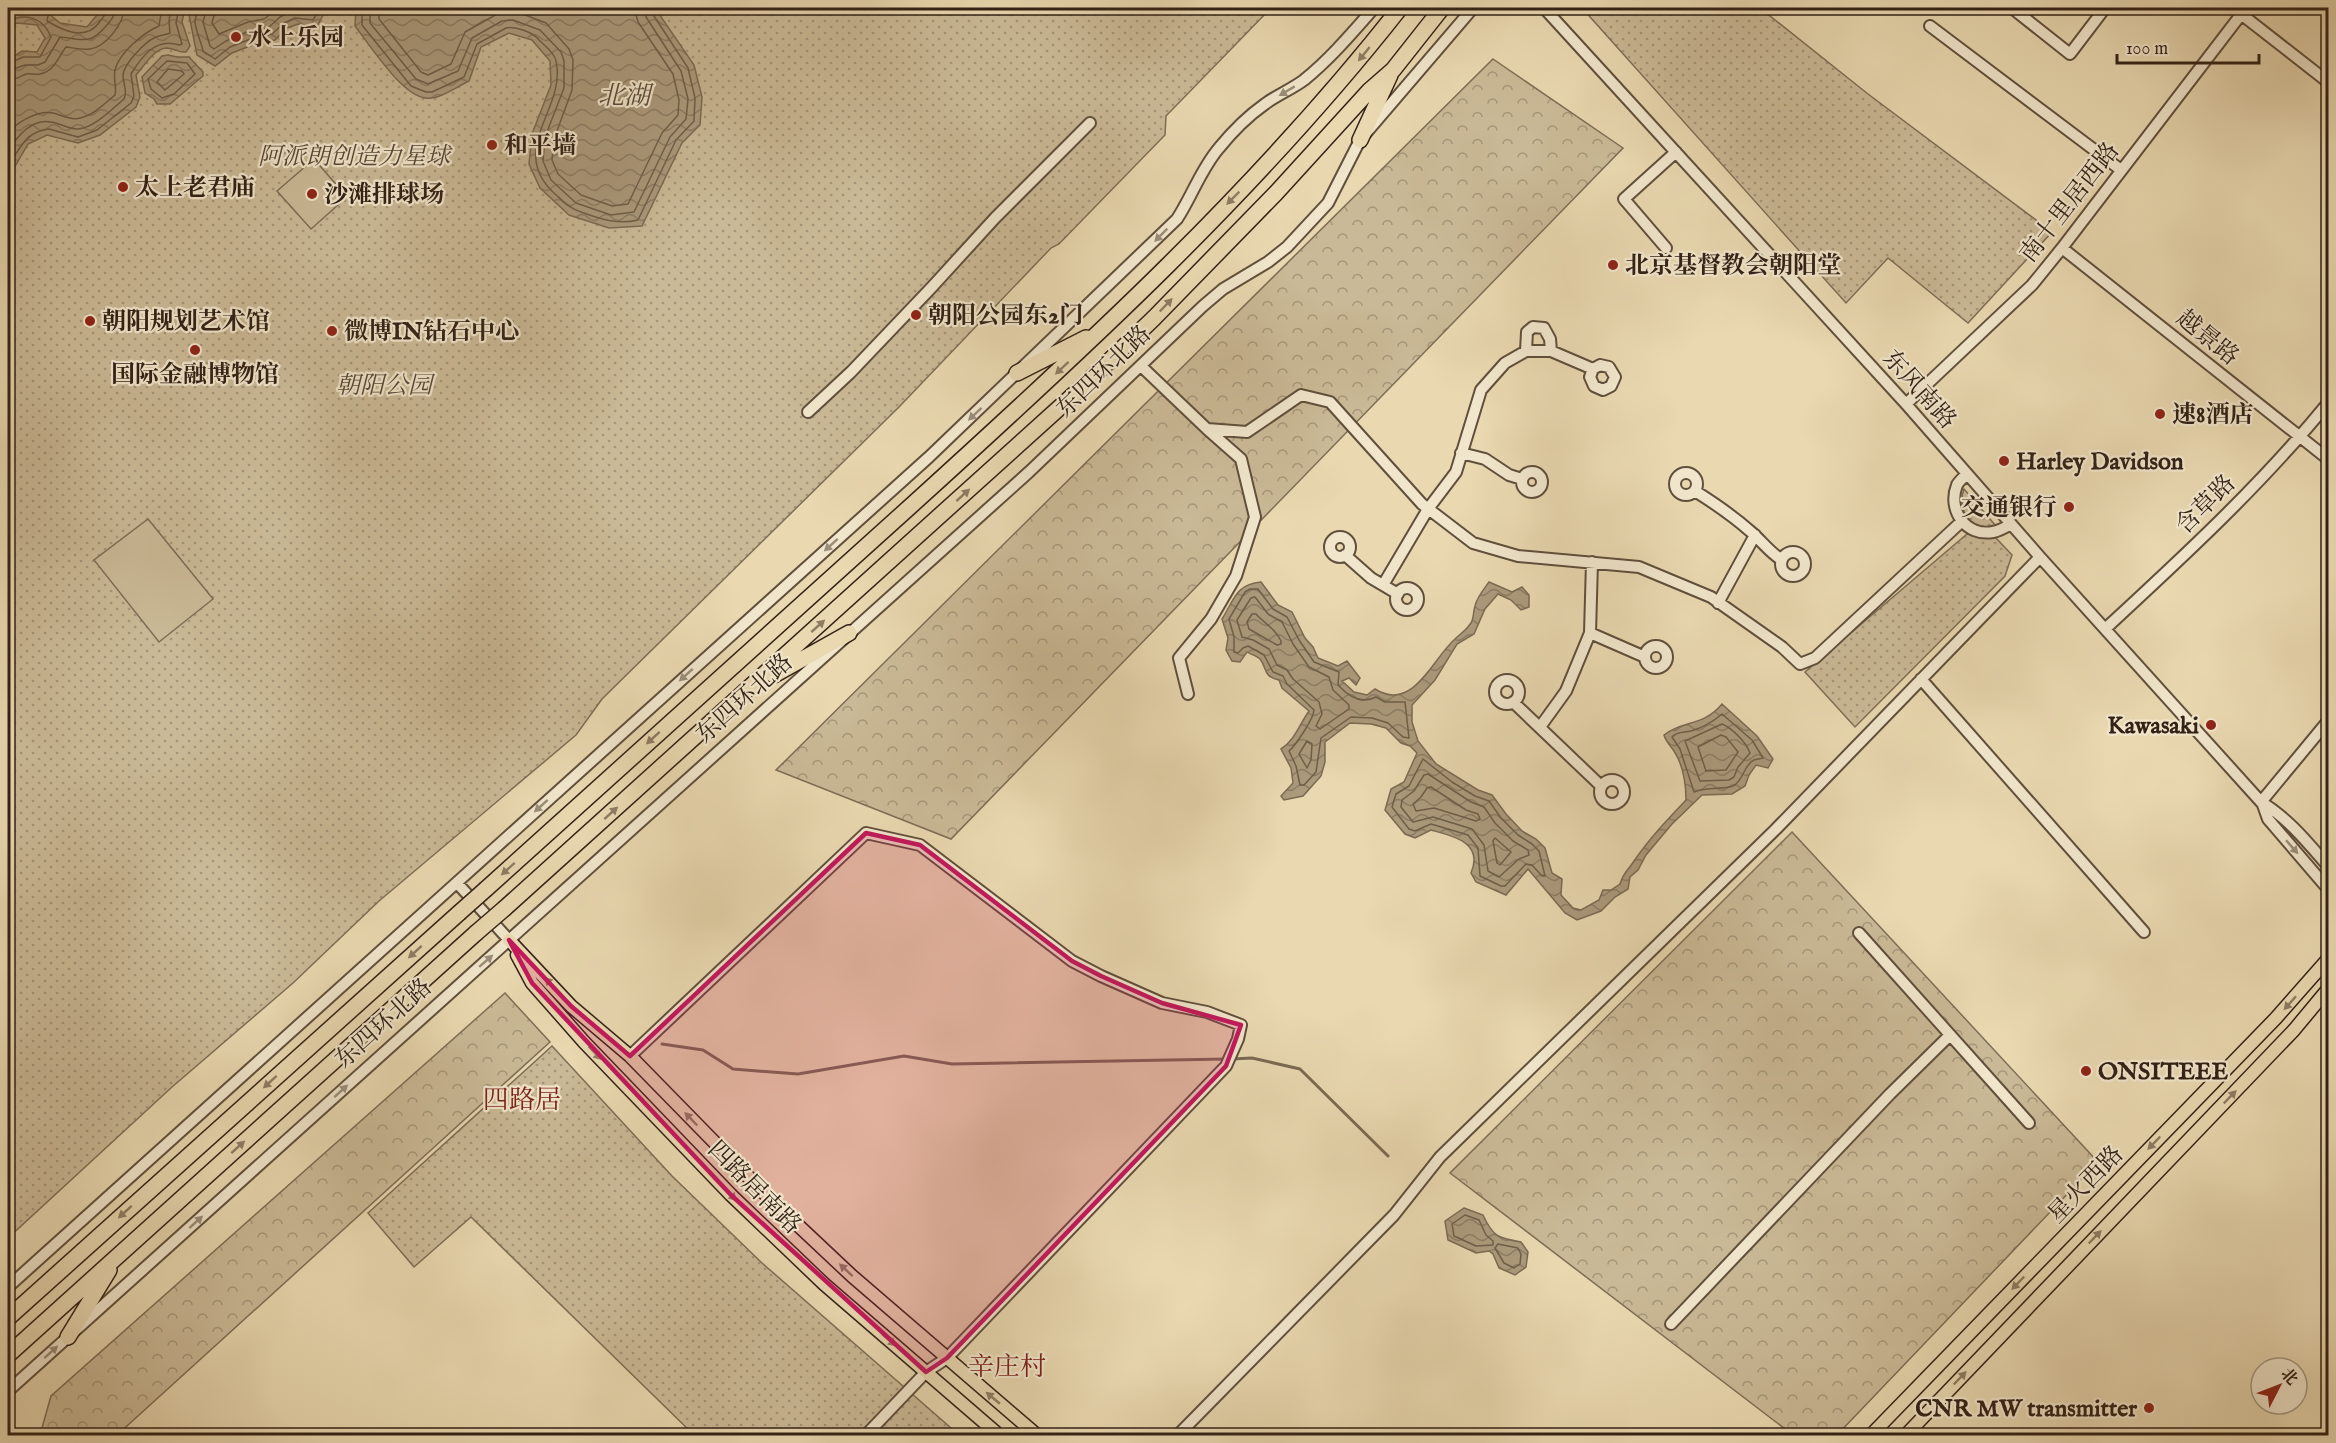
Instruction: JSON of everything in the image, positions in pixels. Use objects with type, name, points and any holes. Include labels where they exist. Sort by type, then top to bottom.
[{"type":"highway","name":"东四环北路","points":[[10,1315],[486,889],[1105,328],[1259,172],[1359,60],[1400,8]]},
{"type":"highway","name":"东四环北路","points":[[8,1354],[1079,390],[1154,318],[1260,209],[1369,91],[1393,70],[1442,8]]},
{"type":"highway","points":[[1360,140],[1393,70]]},
{"type":"highway","points":[[1017,373],[1105,328]]},
{"type":"highway","points":[[750,688],[849,633]]},
{"type":"highway","points":[[68,1337],[117,1256]]},
{"type":"main road","points":[[509,940],[571,1006],[630,1056],[769,1198],[852,1276],[1038,1436]]},
{"type":"main road","name":"四路居南路","points":[[509,940],[532,983],[584,1042],[715,1178],[824,1284],[1000,1436]]},
{"type":"main road","name":"星火西路","points":[[1870,1436],[2276,1018],[2328,959]]},
{"type":"main road","name":"星火西路","points":[[1905,1436],[2294,1030],[2328,989]]},
{"type":"street","points":[[8,1287],[929,457],[1177,219],[1202,172],[1218,149],[1242,123],[1266,103],[1306,78],[1340,47],[1374,8]]},
{"type":"street","name":"东四环北路","points":[[8,1391],[1029,472],[1223,289],[1268,262],[1287,247],[1328,203],[1360,140],[1473,8]]},
{"type":"street","name":"东风南路","points":[[1544,8],[1906,404],[2104,629],[2261,802],[2274,809],[2328,866]]},
{"type":"street","points":[[2012,8],[2070,54],[2105,8]]},
{"type":"street","points":[[2243,11],[2328,82]]},
{"type":"street","name":"南十里居西路","points":[[1906,404],[2032,285],[2243,11]]},
{"type":"street","points":[[1930,26],[2121,170]]},
{"type":"street","points":[[808,412],[851,372],[933,287],[994,218],[1090,123]]},
{"type":"street","points":[[1666,248],[1624,199],[1676,152]]},
{"type":"street","name":"越景路","points":[[2062,248],[2328,459]]},
{"type":"street","points":[[1526,351],[1527,332],[1533,327],[1544,328],[1550,339],[1551,351]]},
{"type":"street","points":[[1383,585],[1428,509],[1456,472],[1481,390],[1505,363],[1526,351],[1551,351],[1593,369]]},
{"type":"street","points":[[1141,366],[1241,459],[1255,517],[1236,576],[1211,619],[1179,658],[1188,693]]},
{"type":"street","points":[[1207,429],[1246,432],[1301,395],[1330,402],[1428,509],[1473,543],[1518,556],[1639,567],[1710,597],[1782,647],[1800,664],[1815,658],[1960,522]]},
{"type":"street","name":"含草路","points":[[2104,629],[2196,544],[2300,437],[2328,403]]},
{"type":"street","points":[[1461,453],[1485,459],[1509,475],[1522,479]]},
{"type":"street","points":[[1967,474],[1958,484],[1956,493],[1956,512],[1960,522],[1977,532],[1984,533],[1995,532],[2011,524]]},
{"type":"street","points":[[1695,491],[1723,509],[1755,535],[1771,553],[1782,560]]},
{"type":"street","points":[[1718,603],[1755,535]]},
{"type":"street","points":[[1345,555],[1398,594]]},
{"type":"street","points":[[1177,1436],[1394,1215],[1440,1157],[1776,829],[2040,557]]},
{"type":"street","points":[[1540,726],[1566,691],[1590,633],[1592,562]]},
{"type":"street","points":[[1590,633],[1645,657]]},
{"type":"street","points":[[1922,679],[2144,932]]},
{"type":"street","points":[[1513,702],[1601,786]]},
{"type":"street","points":[[2261,802],[2328,721]]},
{"type":"street","name":"东风南路","points":[[2261,802],[2268,819],[2328,889]]},
{"type":"street","points":[[630,1056],[866,833],[920,845],[1072,961],[1101,976],[1162,1003],[1208,1012],[1241,1025],[1238,1039],[1226,1066],[947,1358],[926,1372],[865,1436]]},
{"type":"street","points":[[457,883],[509,940]]},
{"type":"street","points":[[1859,933],[2029,1123]]},
{"type":"street","points":[[1671,1324],[1890,1094],[1949,1036]]},
{"type":"street","points":[[8,1429],[14,1436]]},
{"type":"highlighted area","points":[[866,833],[920,845],[1072,961],[1101,976],[1162,1003],[1241,1025],[1226,1066],[947,1358],[926,1372],[731,1195],[532,983],[509,940],[571,1006],[630,1056]]},
{"type":"green space","name":"朝阳公园","points":[[8,8],[1271,8],[1166,116],[1165,135],[1059,244],[1051,248],[899,407],[602,699],[576,735],[379,901],[293,983],[172,1087],[8,1238]]},
{"type":"green space","points":[[1582,8],[1760,8],[1868,94],[2052,232],[1968,323],[1888,258],[1846,303]]},
{"type":"green space","points":[[1493,59],[1623,148],[951,839],[776,770]]},
{"type":"green space","name":"沙滩排球场","points":[[314,159],[347,197],[311,229],[277,191]]},
{"type":"green space","points":[[1964,489],[1996,526],[1980,527],[1968,519],[1962,505]]},
{"type":"green space","points":[[148,519],[213,599],[159,642],[94,560]]},
{"type":"green space","points":[[1967,534],[1995,537],[2012,555],[2005,576],[1855,727],[1805,672]]},
{"type":"green space","points":[[1792,832],[2098,1162],[1836,1436],[1793,1435],[1450,1173]]},
{"type":"green space","points":[[505,993],[550,1042],[117,1435],[40,1435],[51,1396]]},
{"type":"green space","points":[[552,1046],[672,1176],[762,1263],[959,1435],[694,1435],[471,1217],[414,1267],[368,1213]]},
{"type":"water","points":[[8,8],[42,8],[60,23],[87,27],[103,8],[185,8],[182,22],[190,46],[186,52],[166,48],[153,55],[136,75],[140,97],[136,107],[100,135],[78,143],[47,135],[28,144],[13,170],[8,172],[8,60],[22,51],[37,52],[45,38],[37,25],[17,23],[8,29]]},
{"type":"water","name":"水上乐园","points":[[195,8],[327,8],[315,30],[298,24],[287,28],[275,40],[255,44],[232,53],[215,66],[197,55],[189,15]]},
{"type":"water","name":"北湖","points":[[356,8],[655,8],[694,65],[702,97],[700,125],[682,143],[642,226],[609,228],[569,215],[540,188],[529,164],[532,134],[551,85],[550,61],[532,40],[509,33],[481,47],[469,81],[442,95],[426,98],[407,89],[378,57],[355,26]]},
{"type":"water","name":"水上乐园","points":[[162,56],[189,57],[203,72],[203,76],[170,104],[157,104],[145,93],[142,77]]},
{"type":"water","points":[[1261,582],[1278,605],[1292,612],[1318,658],[1338,666],[1347,661],[1360,678],[1356,685],[1349,678],[1342,681],[1354,692],[1367,695],[1375,689],[1388,695],[1400,694],[1411,689],[1421,680],[1447,648],[1469,626],[1473,619],[1477,599],[1489,582],[1512,592],[1522,587],[1529,595],[1529,607],[1521,610],[1511,600],[1498,594],[1485,609],[1474,634],[1457,644],[1435,680],[1412,705],[1412,722],[1418,741],[1436,764],[1478,790],[1492,795],[1522,831],[1536,839],[1545,848],[1552,873],[1562,879],[1561,895],[1573,908],[1581,910],[1599,900],[1603,890],[1611,890],[1620,884],[1624,874],[1646,845],[1686,800],[1682,768],[1664,735],[1671,730],[1708,716],[1722,704],[1757,736],[1773,759],[1768,768],[1756,765],[1745,786],[1732,794],[1702,795],[1672,824],[1646,855],[1638,870],[1630,877],[1628,889],[1615,897],[1601,911],[1577,920],[1565,913],[1528,869],[1506,895],[1476,882],[1471,873],[1474,862],[1473,854],[1464,842],[1431,830],[1415,838],[1405,834],[1385,810],[1391,789],[1404,782],[1417,753],[1410,746],[1401,743],[1386,728],[1371,724],[1350,723],[1325,742],[1325,762],[1321,776],[1303,796],[1284,800],[1281,796],[1293,783],[1291,768],[1281,749],[1293,737],[1309,711],[1282,688],[1279,680],[1268,674],[1259,658],[1247,652],[1240,662],[1232,661],[1226,650],[1228,638],[1222,619],[1241,590],[1253,583]]},
{"type":"water","points":[[1464,1208],[1483,1215],[1497,1235],[1521,1242],[1528,1252],[1526,1267],[1515,1275],[1499,1268],[1493,1254],[1489,1251],[1476,1253],[1448,1240],[1445,1221]]},
{"type":"waterway","points":[[662,1044],[703,1050],[733,1069],[798,1074],[904,1056],[952,1064],[1226,1059]]},
{"type":"waterway","points":[[1232,1059],[1252,1058],[1300,1069],[1388,1156]]},
{"type":"place","name":"水上乐园","points":[[236,37]]},
{"type":"place","name":"和平墙","points":[[492,145]]},
{"type":"place","name":"太上老君庙","points":[[123,187]]},
{"type":"place","name":"沙滩排球场","points":[[312,194]]},
{"type":"place","name":"北京基督教会朝阳堂","points":[[1613,265]]},
{"type":"place","name":"朝阳公园东2门","points":[[916,315]]},
{"type":"place","name":"朝阳规划艺术馆","points":[[90,321]]},
{"type":"place","name":"微博IN钻石中心","points":[[332,331]]},
{"type":"place","name":"国际金融博物馆","points":[[195,350]]},
{"type":"place","name":"速8酒店","points":[[2160,414]]},
{"type":"place","name":"Harley Davidson","points":[[2004,461]]},
{"type":"place","name":"交通银行","points":[[2069,507]]},
{"type":"place","name":"Kawasaki","points":[[2211,725]]},
{"type":"place","name":"ONSITEEE","points":[[2086,1071]]},
{"type":"place","name":"CNR MW transmitter","points":[[2149,1408]]},
{"type":"district","name":"四路居","points":[[522,1099]]},
{"type":"district","name":"辛庄村","points":[[1007,1366]]},
{"type":"park label","name":"阿派朗创造力星球","points":[[354,156]]}]
